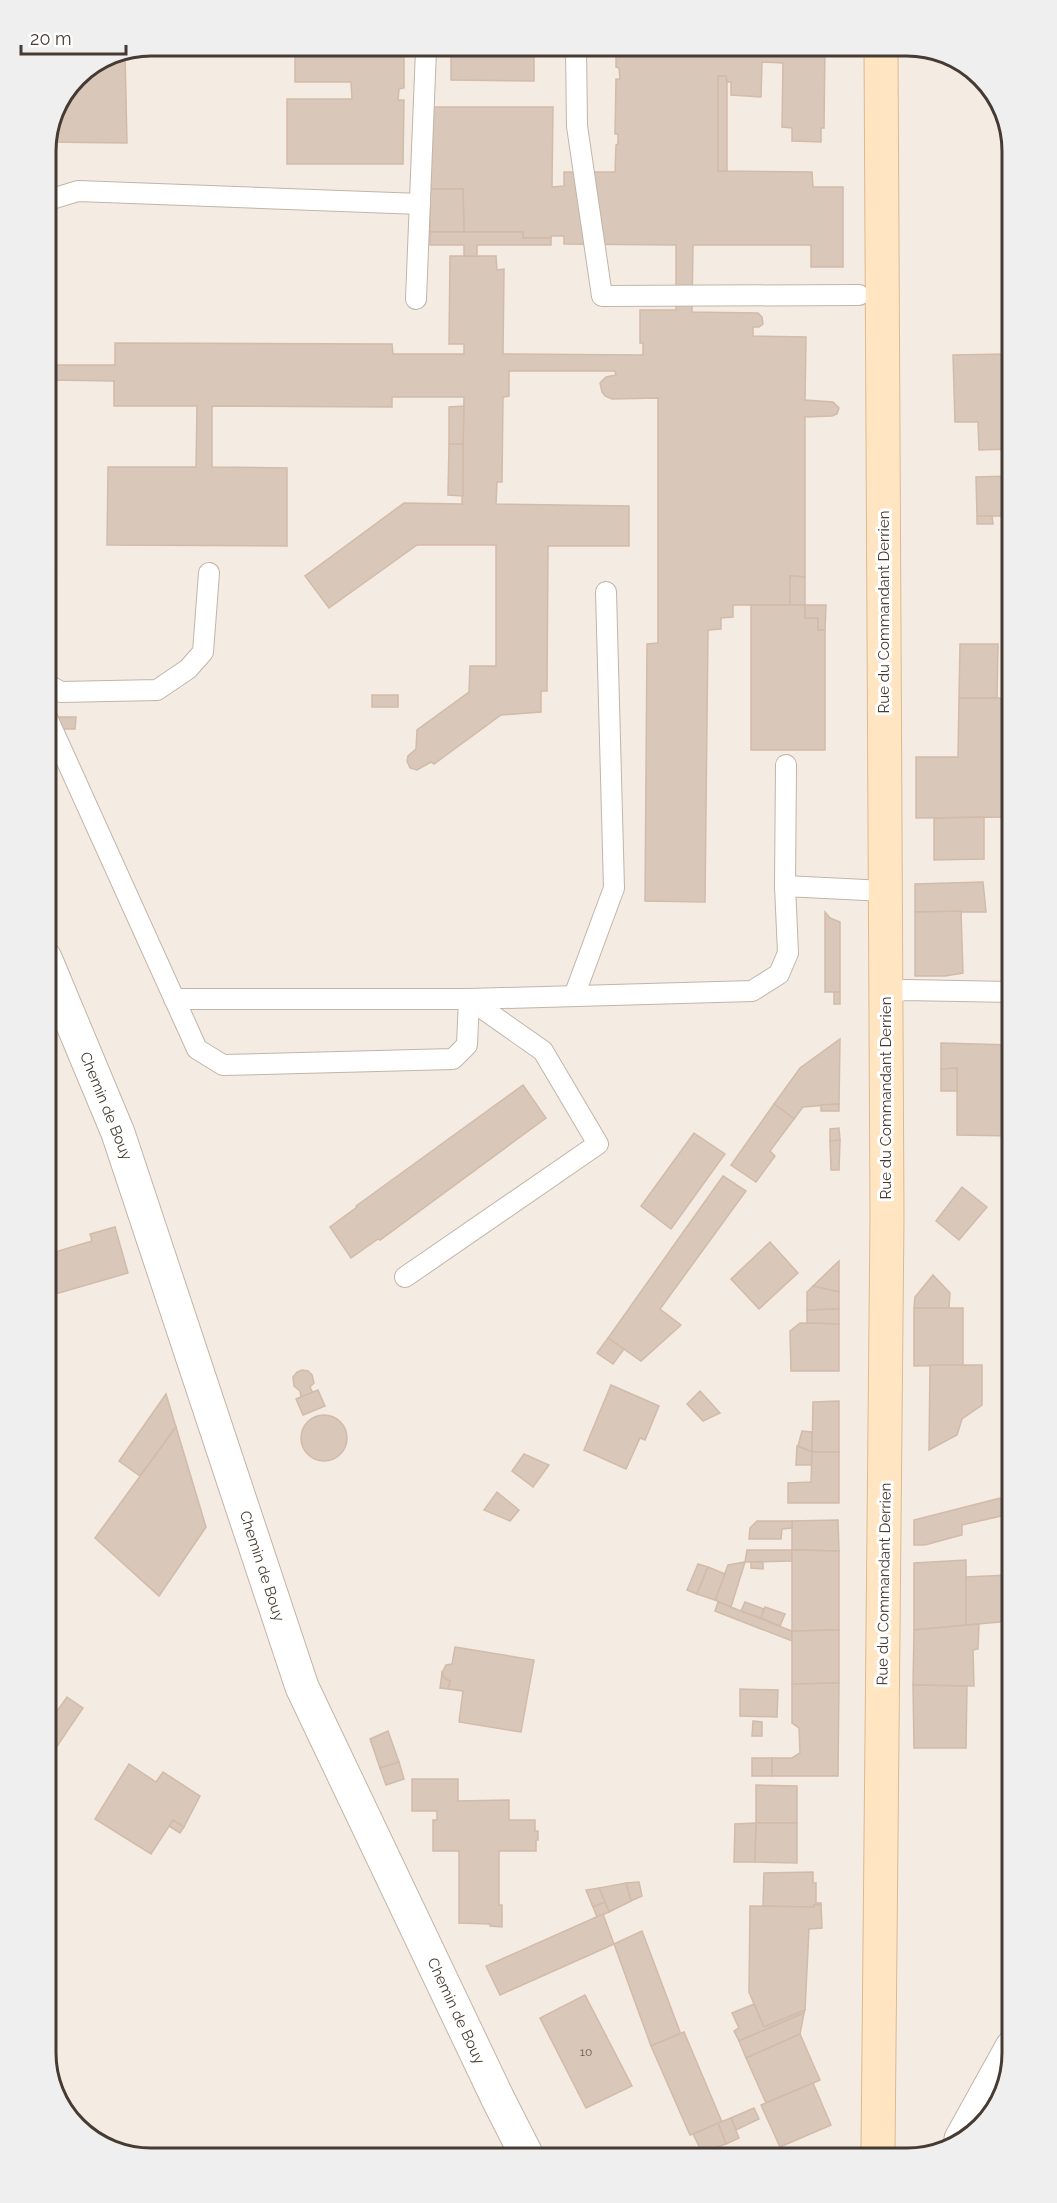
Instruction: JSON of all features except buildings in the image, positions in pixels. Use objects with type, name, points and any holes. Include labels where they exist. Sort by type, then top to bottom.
[{"type":"main road","name":"Rue du Commandant Derrien","points":[[878,2148],[887,1229],[881,56]]},
{"type":"street","name":"Chemin de Bouy","points":[[56,984],[118,1133],[302,1687],[523,2147]]},
{"type":"street","points":[[970,2123],[1000,2068]]},
{"type":"lane","points":[[416,299],[426,56]]},
{"type":"lane","points":[[576,56],[577,126],[602,296],[859,295]]},
{"type":"lane","points":[[56,198],[78,191],[420,204]]},
{"type":"lane","points":[[56,689],[61,692],[157,690],[188,669],[203,652],[209,573]]},
{"type":"lane","points":[[574,996],[614,888],[606,592]]},
{"type":"lane","points":[[56,737],[197,1049],[224,1065],[453,1059],[467,1045],[469,999]]},
{"type":"lane","points":[[174,999],[469,999],[752,991],[779,974],[788,953],[785,886],[786,765]]},
{"type":"lane","points":[[785,886],[885,891]]},
{"type":"lane","points":[[885,993],[905,990],[1001,992]]},
{"type":"lane","points":[[405,1277],[598,1144],[543,1051],[469,999]]}]
